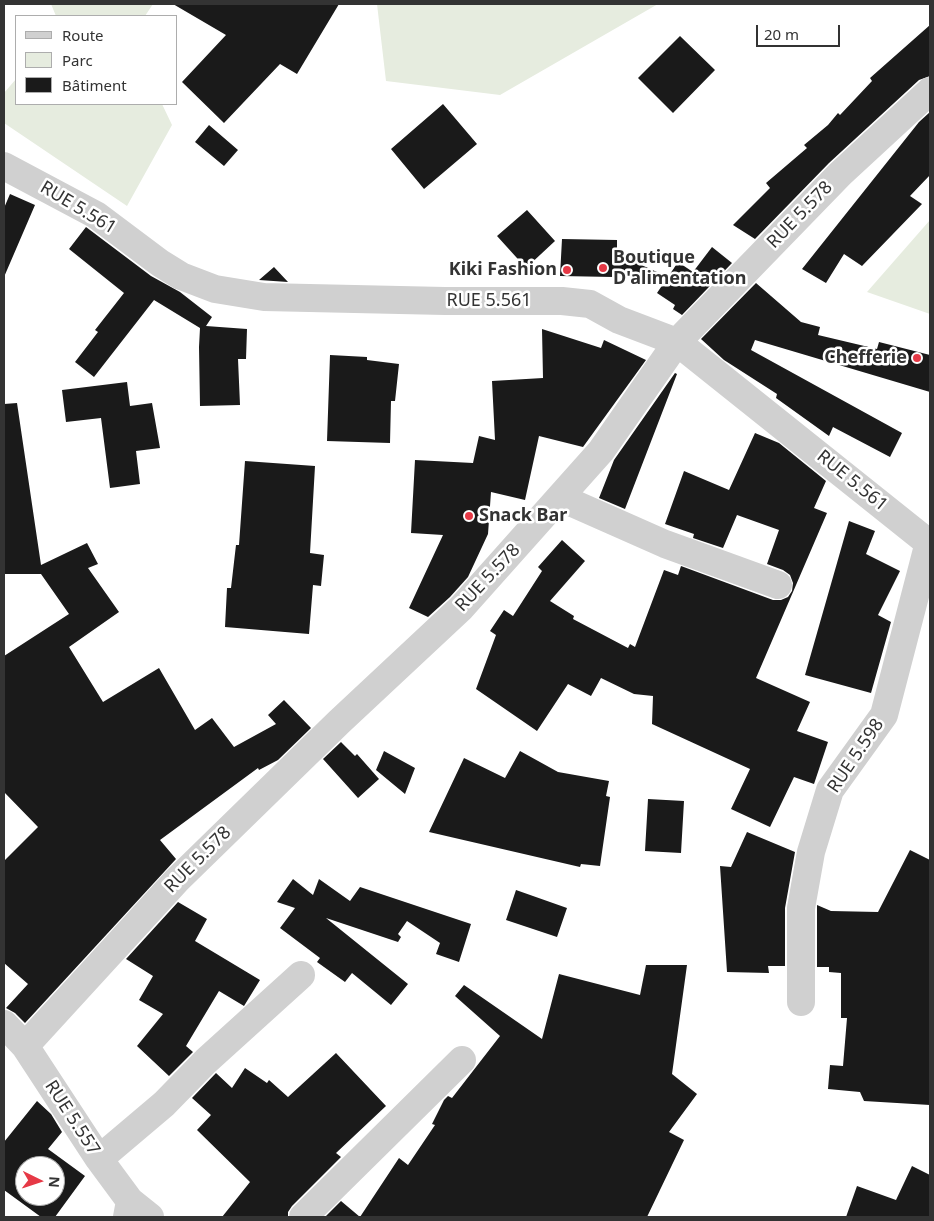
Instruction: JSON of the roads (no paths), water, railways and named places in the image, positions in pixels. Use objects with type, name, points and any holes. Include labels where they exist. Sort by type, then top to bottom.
[{"type":"street","name":"RUE 5.578","points":[[25,1046],[176,880],[461,608],[601,451],[677,342],[840,174],[930,91]]},
{"type":"street","name":"RUE 5.561","points":[[4,166],[96,215],[181,276],[215,289],[264,297],[445,301],[562,301],[590,304],[619,320],[677,342],[930,543]]},
{"type":"street","points":[[561,498],[665,544],[778,585]]},
{"type":"street","name":"RUE 5.598","points":[[801,1002],[801,908],[811,852],[830,790],[884,715],[930,543]]},
{"type":"street","points":[[99,1159],[164,1104],[206,1061],[301,976]]},
{"type":"street","name":"RUE 5.557","points":[[4,1024],[25,1046],[136,1212]]},
{"type":"street","points":[[303,1217],[462,1060]]},
{"type":"place","name":"Boutique D'alimentation","points":[[603,268]]},
{"type":"place","name":"Kiki Fashion","points":[[567,270]]},
{"type":"place","name":"Chefferie","points":[[917,358]]},
{"type":"place","name":"Snack Bar","points":[[469,516]]}]
